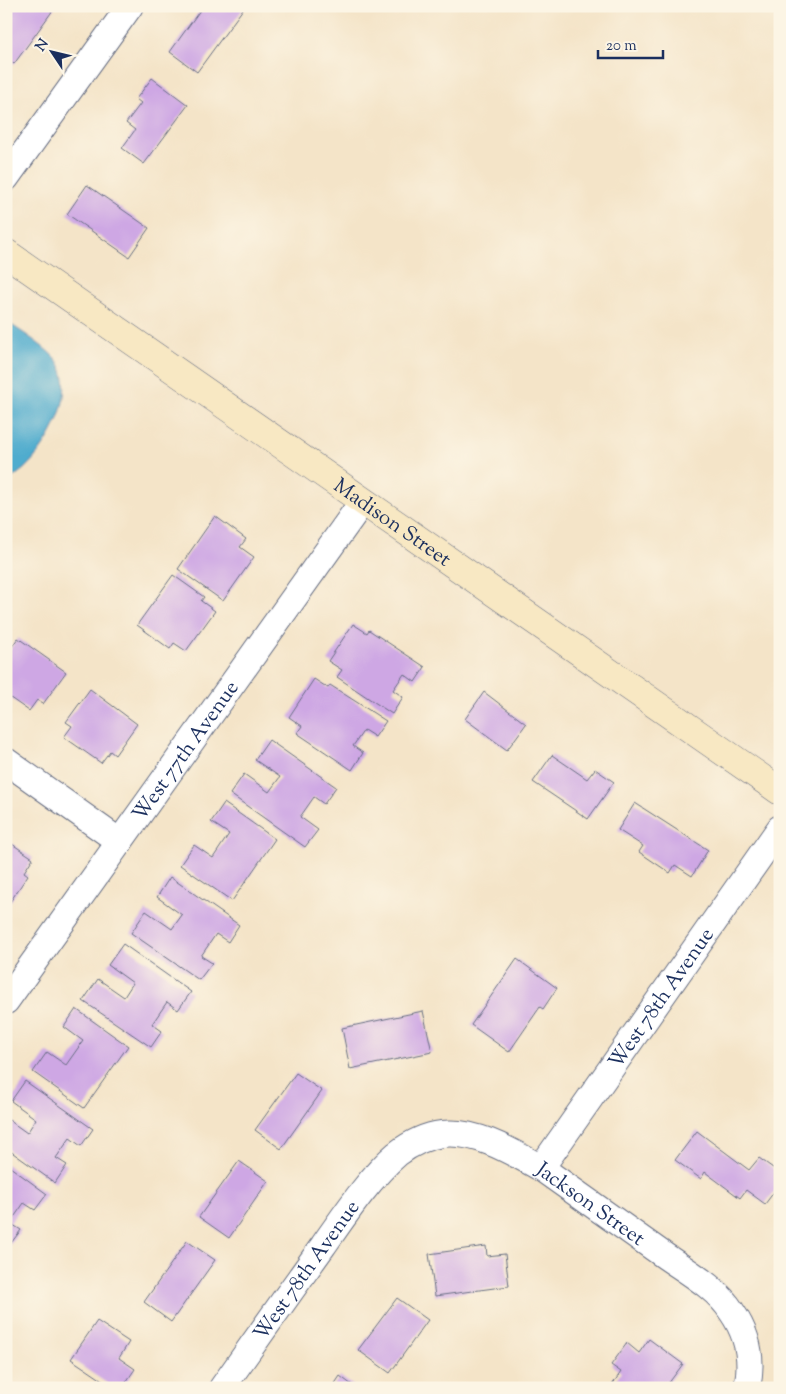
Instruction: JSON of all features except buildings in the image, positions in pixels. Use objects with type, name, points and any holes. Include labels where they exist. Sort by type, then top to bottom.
[{"type":"street","points":[[6,178],[130,6]]},
{"type":"street","name":"Madison Street","points":[[6,252],[780,791]]},
{"type":"street","name":"West 77th Avenue","points":[[6,1001],[363,501]]},
{"type":"street","points":[[6,761],[120,842]]},
{"type":"street","name":"West 78th Avenue","points":[[541,1168],[780,828]]},
{"type":"street","name":"Jackson Street","points":[[396,1155],[416,1141],[440,1134],[456,1133],[475,1137],[516,1154],[541,1168],[707,1286],[731,1310],[742,1328],[749,1349],[750,1378],[747,1388]]},
{"type":"street","name":"West 78th Avenue","points":[[222,1388],[356,1200],[396,1155]]},
{"type":"water","points":[[6,322],[34,340],[54,357],[63,375],[65,389],[63,404],[58,418],[43,446],[25,468],[6,482]]}]
